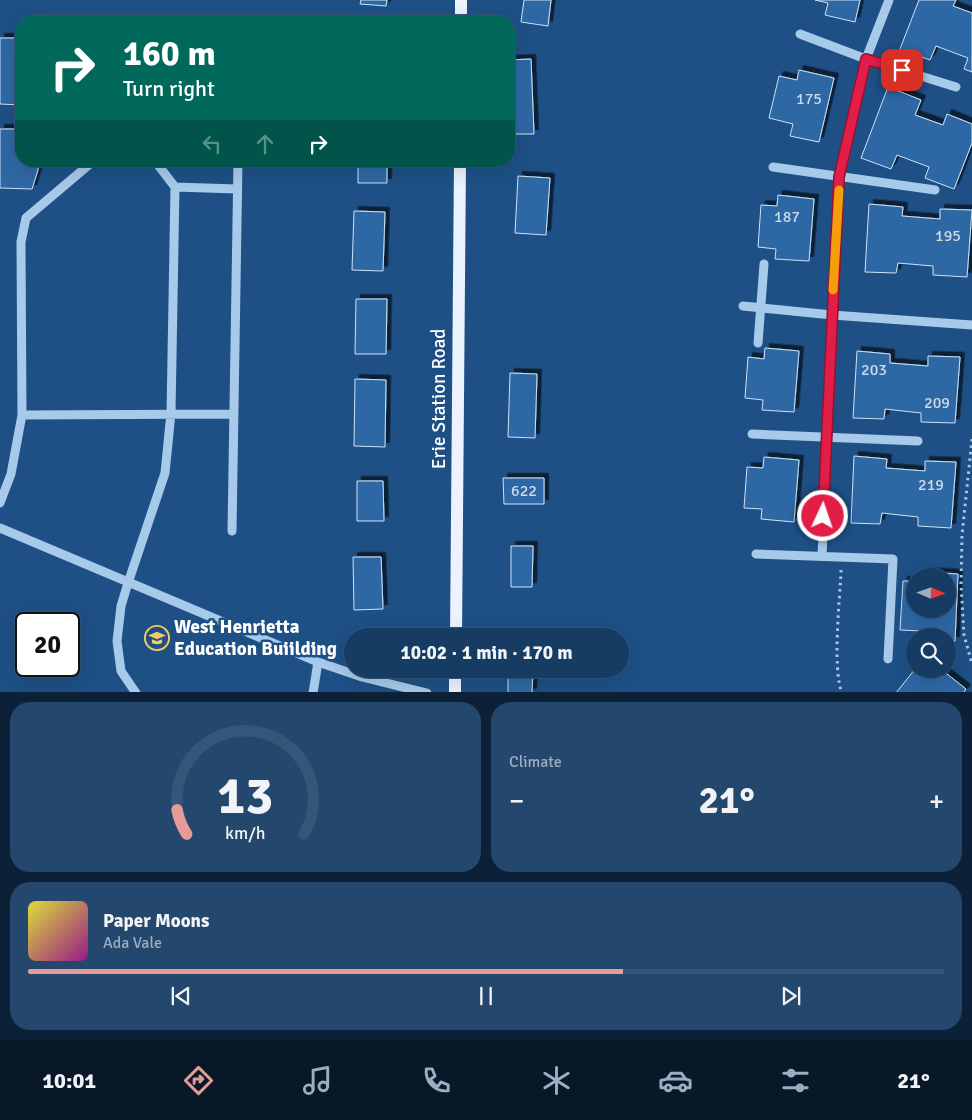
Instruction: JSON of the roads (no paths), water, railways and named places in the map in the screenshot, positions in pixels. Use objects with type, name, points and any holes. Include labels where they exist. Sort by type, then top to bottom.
[{"type":"main road","points":[[461,0],[461,15]]},
{"type":"main road","name":"Erie Station Road","points":[[456,628],[460,167]]},
{"type":"main road","points":[[455,678],[455,692]]},
{"type":"lane","points":[[822,556],[839,177],[866,59],[889,0]]},
{"type":"lane","points":[[800,34],[866,59],[956,87]]},
{"type":"lane","points":[[774,166],[935,190]]},
{"type":"lane","points":[[0,503],[11,474],[22,415],[20,242],[26,218],[86,167]]},
{"type":"lane","points":[[136,692],[121,671],[117,641],[121,606],[165,473],[171,413],[175,187],[160,167]]},
{"type":"lane","points":[[232,531],[238,167]]},
{"type":"lane","points":[[175,187],[237,190]]},
{"type":"lane","points":[[758,343],[764,264]]},
{"type":"lane","points":[[742,306],[972,326]]},
{"type":"lane","points":[[22,415],[234,414]]},
{"type":"lane","points":[[752,434],[918,441]]},
{"type":"lane","points":[[0,528],[318,662],[362,677],[427,692]]},
{"type":"lane","points":[[756,554],[893,559],[888,659]]},
{"type":"lane","points":[[313,692],[318,662]]},
{"type":"place","name":"West Henrietta Education Buiilding","points":[[157,638]]}]
